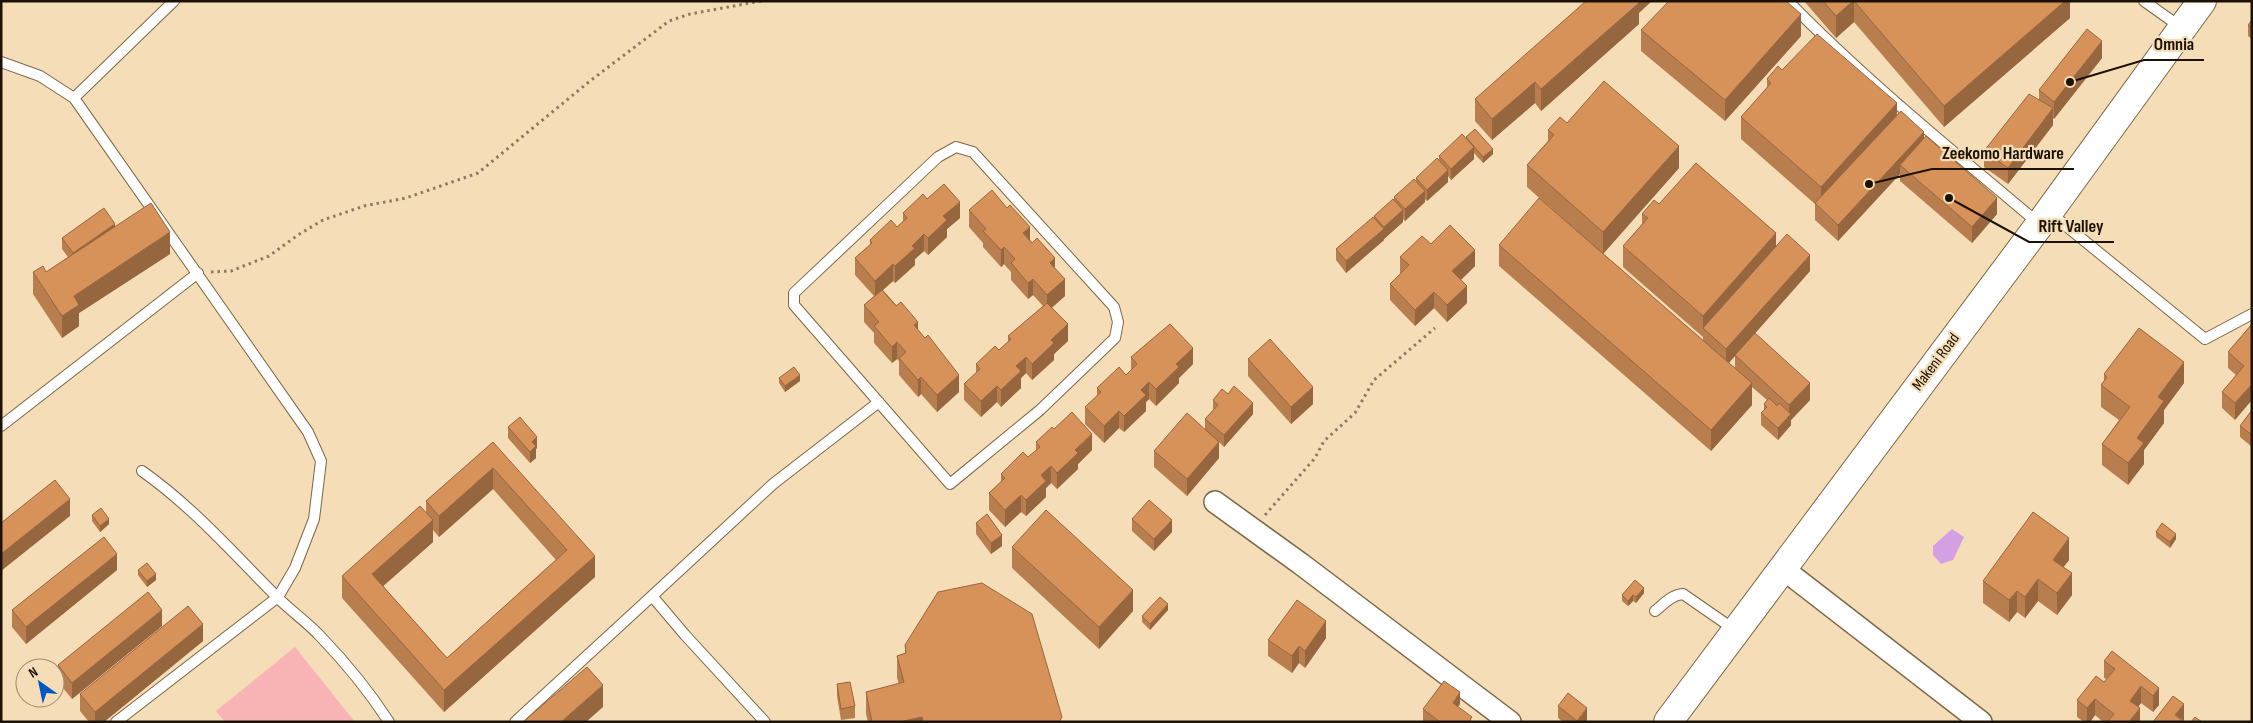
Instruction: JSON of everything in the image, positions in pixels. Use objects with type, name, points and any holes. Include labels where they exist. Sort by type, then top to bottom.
[{"type":"main road","name":"Makeni Road","points":[[1668,722],[2044,218],[2202,1]]},
{"type":"street","points":[[1215,502],[1510,722]]},
{"type":"street","points":[[1782,568],[1981,722]]},
{"type":"lane","points":[[74,98],[174,1]]},
{"type":"lane","points":[[1788,1],[1834,48],[1941,142],[2205,339],[2252,314]]},
{"type":"lane","points":[[2144,1],[2182,29]]},
{"type":"lane","points":[[1,62],[40,76],[74,98],[308,432],[321,462],[314,519],[295,568],[278,597],[116,722]]},
{"type":"lane","points":[[956,147],[973,152],[1114,307],[1118,322],[1115,338],[1040,410],[950,484],[879,402],[794,305],[794,293],[938,157],[956,147]]},
{"type":"lane","points":[[1,426],[198,273]]},
{"type":"lane","points":[[516,722],[772,484],[879,402]]},
{"type":"lane","points":[[142,471],[160,484],[232,549],[278,597],[320,635],[373,698],[389,722]]},
{"type":"lane","points":[[1655,611],[1670,598],[1683,594],[1736,631]]},
{"type":"lane","points":[[652,596],[765,722]]},
{"type":"path","points":[[198,273],[230,271],[269,256],[323,220],[364,206],[406,198],[478,173],[590,81],[669,22],[690,14],[761,1]]},
{"type":"path","points":[[1254,530],[1272,505],[1315,458],[1324,441],[1355,413],[1374,380],[1435,328]]},
{"type":"shaded area","points":[[1952,529],[1964,537],[1953,560],[1941,564],[1933,555],[1933,546]]},
{"type":"shaded area","points":[[295,647],[355,722],[225,722],[216,711]]},
{"type":"building","points":[[1586,1],[1638,1],[1639,3],[1541,89],[1535,82],[1492,119],[1475,99]]},
{"type":"building","points":[[1669,1],[1786,1],[1801,14],[1725,100],[1641,30]]},
{"type":"building","points":[[1823,1],[1853,1],[1836,16]]},
{"type":"building","points":[[1854,1],[2065,1],[1944,106]]},
{"type":"building","points":[[2087,29],[2102,41],[2054,102],[2039,90]]},
{"type":"building","points":[[1817,34],[1897,103],[1821,187],[1741,117],[1771,83],[1767,79],[1778,66],[1782,70]]},
{"type":"building","points":[[1604,81],[1679,146],[1603,232],[1527,165],[1554,135],[1548,130],[1560,117],[1567,123]]},
{"type":"building","points":[[2029,94],[2053,108],[2008,168],[1984,151]]},
{"type":"building","points":[[1901,111],[1924,132],[1838,225],[1815,203]]},
{"type":"building","points":[[1475,129],[1493,149],[1483,157],[1466,137]]},
{"type":"building","points":[[1462,134],[1474,147],[1451,169],[1439,156]]},
{"type":"building","points":[[1926,136],[1997,198],[1972,227],[1900,165]]},
{"type":"building","points":[[1437,158],[1448,170],[1427,190],[1416,178]]},
{"type":"building","points":[[1696,163],[1776,233],[1703,316],[1623,246],[1648,218],[1642,214],[1654,200],[1659,204]]},
{"type":"building","points":[[1414,179],[1425,191],[1405,209],[1394,197]]},
{"type":"building","points":[[944,184],[960,202],[943,216],[947,220],[928,238],[924,234],[912,246],[915,248],[895,266],[893,264],[875,281],[855,258],[872,243],[870,240],[891,220],[897,227],[907,218],[903,213],[923,194],[927,199]]},
{"type":"building","points":[[992,190],[1007,208],[1010,205],[1030,227],[1023,233],[1032,243],[1037,238],[1055,258],[1050,263],[1065,279],[1047,295],[1033,279],[1028,283],[1011,263],[1015,259],[1004,247],[1001,250],[983,231],[986,229],[969,210]]},
{"type":"building","points":[[1539,198],[1752,383],[1711,430],[1499,245]]},
{"type":"building","points":[[1393,199],[1403,210],[1384,227],[1374,216]]},
{"type":"building","points":[[151,203],[170,232],[74,296],[79,305],[62,316],[33,272],[43,266],[46,272]]},
{"type":"building","points":[[104,208],[115,224],[73,253],[62,238]]},
{"type":"building","points":[[1373,217],[1384,229],[1346,261],[1336,249]]},
{"type":"building","points":[[1450,225],[1475,250],[1452,271],[1467,286],[1447,305],[1434,292],[1415,310],[1390,284],[1409,265],[1400,257],[1422,236],[1431,244]]},
{"type":"building","points":[[1787,234],[1810,255],[1726,349],[1703,328]]},
{"type":"building","points":[[882,290],[896,306],[901,302],[918,322],[914,325],[925,338],[928,335],[959,375],[937,395],[921,377],[918,380],[899,358],[906,352],[897,342],[892,347],[874,326],[879,322],[864,305]]},
{"type":"building","points":[[1047,303],[1068,324],[1051,340],[1054,343],[1032,364],[1026,357],[1016,366],[1021,371],[1001,390],[997,386],[981,401],[964,384],[980,369],[976,364],[995,346],[999,350],[1011,339],[1008,336]]},
{"type":"building","points":[[1170,324],[1193,348],[1176,364],[1179,367],[1156,389],[1149,382],[1141,390],[1146,395],[1124,416],[1119,411],[1104,426],[1085,407],[1101,392],[1097,388],[1119,367],[1126,375],[1137,364],[1131,357]]},
{"type":"building","points":[[2252,324],[2252,384],[2235,403],[2222,392],[2244,366],[2228,352]]},
{"type":"building","points":[[2139,328],[2184,362],[2158,397],[2164,401],[2137,438],[2144,443],[2128,463],[2102,444],[2130,407],[2101,385],[2107,377],[2104,374]]},
{"type":"building","points":[[1755,333],[1810,383],[1789,405],[1735,355]]},
{"type":"building","points":[[1270,339],[1313,387],[1291,407],[1248,359]]},
{"type":"building","points":[[794,367],[800,375],[785,386],[779,378]]},
{"type":"building","points":[[1234,386],[1253,403],[1224,435],[1205,419],[1218,405],[1213,400],[1222,389],[1228,394]]},
{"type":"building","points":[[1769,398],[1777,406],[1779,403],[1791,414],[1778,428],[1761,413],[1767,407],[1764,404]]},
{"type":"building","points":[[2252,410],[2252,435],[2240,426]]},
{"type":"building","points":[[1072,412],[1092,434],[1075,450],[1078,453],[1057,473],[1051,466],[1041,475],[1046,481],[1026,500],[1021,495],[1005,510],[989,493],[1005,478],[1001,474],[1023,452],[1028,457],[1040,447],[1036,442],[1052,427],[1054,429]]},
{"type":"building","points":[[1187,413],[1219,442],[1187,479],[1154,451]]},
{"type":"building","points":[[520,417],[537,437],[532,442],[536,446],[530,452],[508,427]]},
{"type":"building","points":[[493,442],[595,556],[444,690],[342,576],[420,506],[433,520],[372,574],[447,658],[567,550],[493,468],[439,516],[426,501]]},
{"type":"building","points":[[55,480],[70,499],[1,554],[1,523]]},
{"type":"building","points":[[1149,500],[1172,520],[1154,539],[1132,519]]},
{"type":"building","points":[[101,508],[109,519],[100,526],[92,515]]},
{"type":"building","points":[[1046,510],[1133,590],[1099,627],[1012,547]]},
{"type":"building","points":[[2033,512],[2069,538],[2053,560],[2072,573],[2057,593],[2038,579],[2025,597],[2017,591],[2009,600],[1983,581]]},
{"type":"building","points":[[987,514],[1002,535],[991,543],[976,523]]},
{"type":"building","points":[[2162,523],[2176,534],[2170,542],[2156,532]]},
{"type":"building","points":[[104,537],[117,554],[26,627],[12,610]]},
{"type":"building","points":[[147,563],[156,574],[147,581],[138,570]]},
{"type":"building","points":[[1635,580],[1644,588],[1636,597],[1633,595],[1628,601],[1622,595]]},
{"type":"building","points":[[982,583],[1032,614],[1062,717],[1059,722],[923,722],[922,717],[899,722],[872,722],[866,692],[904,682],[897,656],[906,653],[905,645],[938,592]]},
{"type":"building","points":[[148,592],[162,610],[72,683],[65,674],[65,659]]},
{"type":"building","points":[[1160,597],[1168,604],[1150,624],[1142,616]]},
{"type":"building","points":[[1297,600],[1326,621],[1305,651],[1299,646],[1292,656],[1268,640]]},
{"type":"building","points":[[188,606],[203,624],[95,712],[80,694]]},
{"type":"building","points":[[2112,651],[2159,688],[2153,696],[2141,686],[2130,701],[2140,708],[2129,722],[2107,722],[2114,714],[2095,699],[2087,708],[2077,700],[2096,676],[2104,682],[2115,669],[2104,661]]},
{"type":"building","points":[[587,667],[603,685],[561,722],[523,722]]},
{"type":"building","points":[[1444,681],[1460,692],[1453,703],[1472,717],[1469,722],[1440,722],[1423,709]]},
{"type":"building","points":[[850,682],[855,706],[841,709],[837,684]]},
{"type":"building","points":[[1568,693],[1587,708],[1577,721],[1558,706]]},
{"type":"building","points":[[2173,696],[2184,704],[2175,715],[2184,722],[2153,722]]},
{"type":"building","points":[[2195,717],[2202,722],[2191,722]]},
{"type":"place","name":"Omnia","points":[[2070,82]]},
{"type":"place","name":"Zeekomo Hardware","points":[[1869,184]]},
{"type":"place","name":"Rift Valley","points":[[1949,198]]}]
